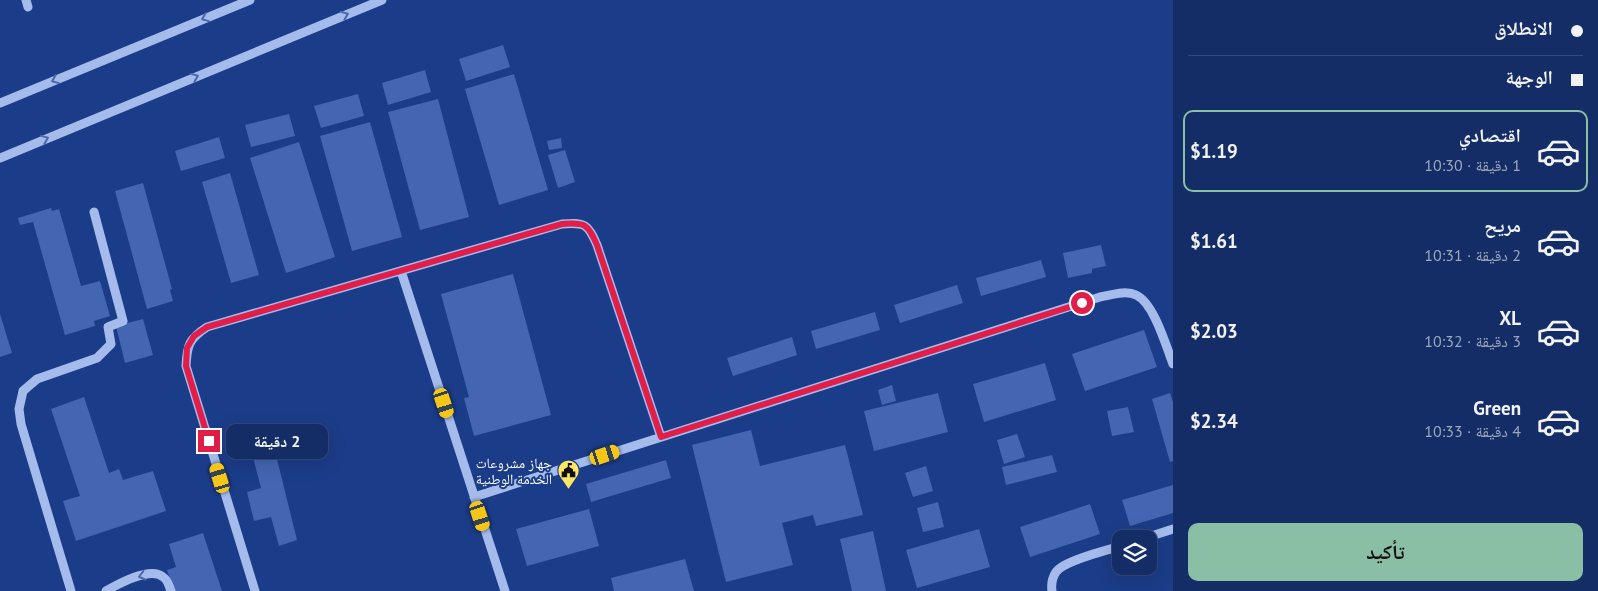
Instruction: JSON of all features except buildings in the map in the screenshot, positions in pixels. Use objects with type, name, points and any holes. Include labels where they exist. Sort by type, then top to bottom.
[{"type":"street","points":[[0,102],[250,0]]},
{"type":"street","points":[[0,158],[382,0]]},
{"type":"street","points":[[70,591],[20,424],[19,409],[23,391],[37,379],[97,358],[111,344],[108,327],[123,321],[94,212]]},
{"type":"street","points":[[255,591],[186,366],[187,348],[194,336],[207,327],[562,224],[578,223],[590,229],[597,245],[661,437]]},
{"type":"street","points":[[401,271],[505,591]]},
{"type":"street","points":[[474,497],[1100,297],[1118,293],[1135,294],[1147,304],[1173,364]]},
{"type":"street","points":[[1157,534],[1173,529]]},
{"type":"street","points":[[1052,591],[1051,583],[1056,571],[1067,563],[1112,549]]},
{"type":"street","points":[[106,591],[133,578],[156,574],[163,576],[171,591]]},
{"type":"place","name":"جهاز مشروعات الخدمة الوطنية","points":[[568,490]]},
{"type":"route","points":[[209,441],[186,366],[187,348],[194,336],[207,327],[562,224],[578,223],[590,229],[661,437],[1082,303]]}]
